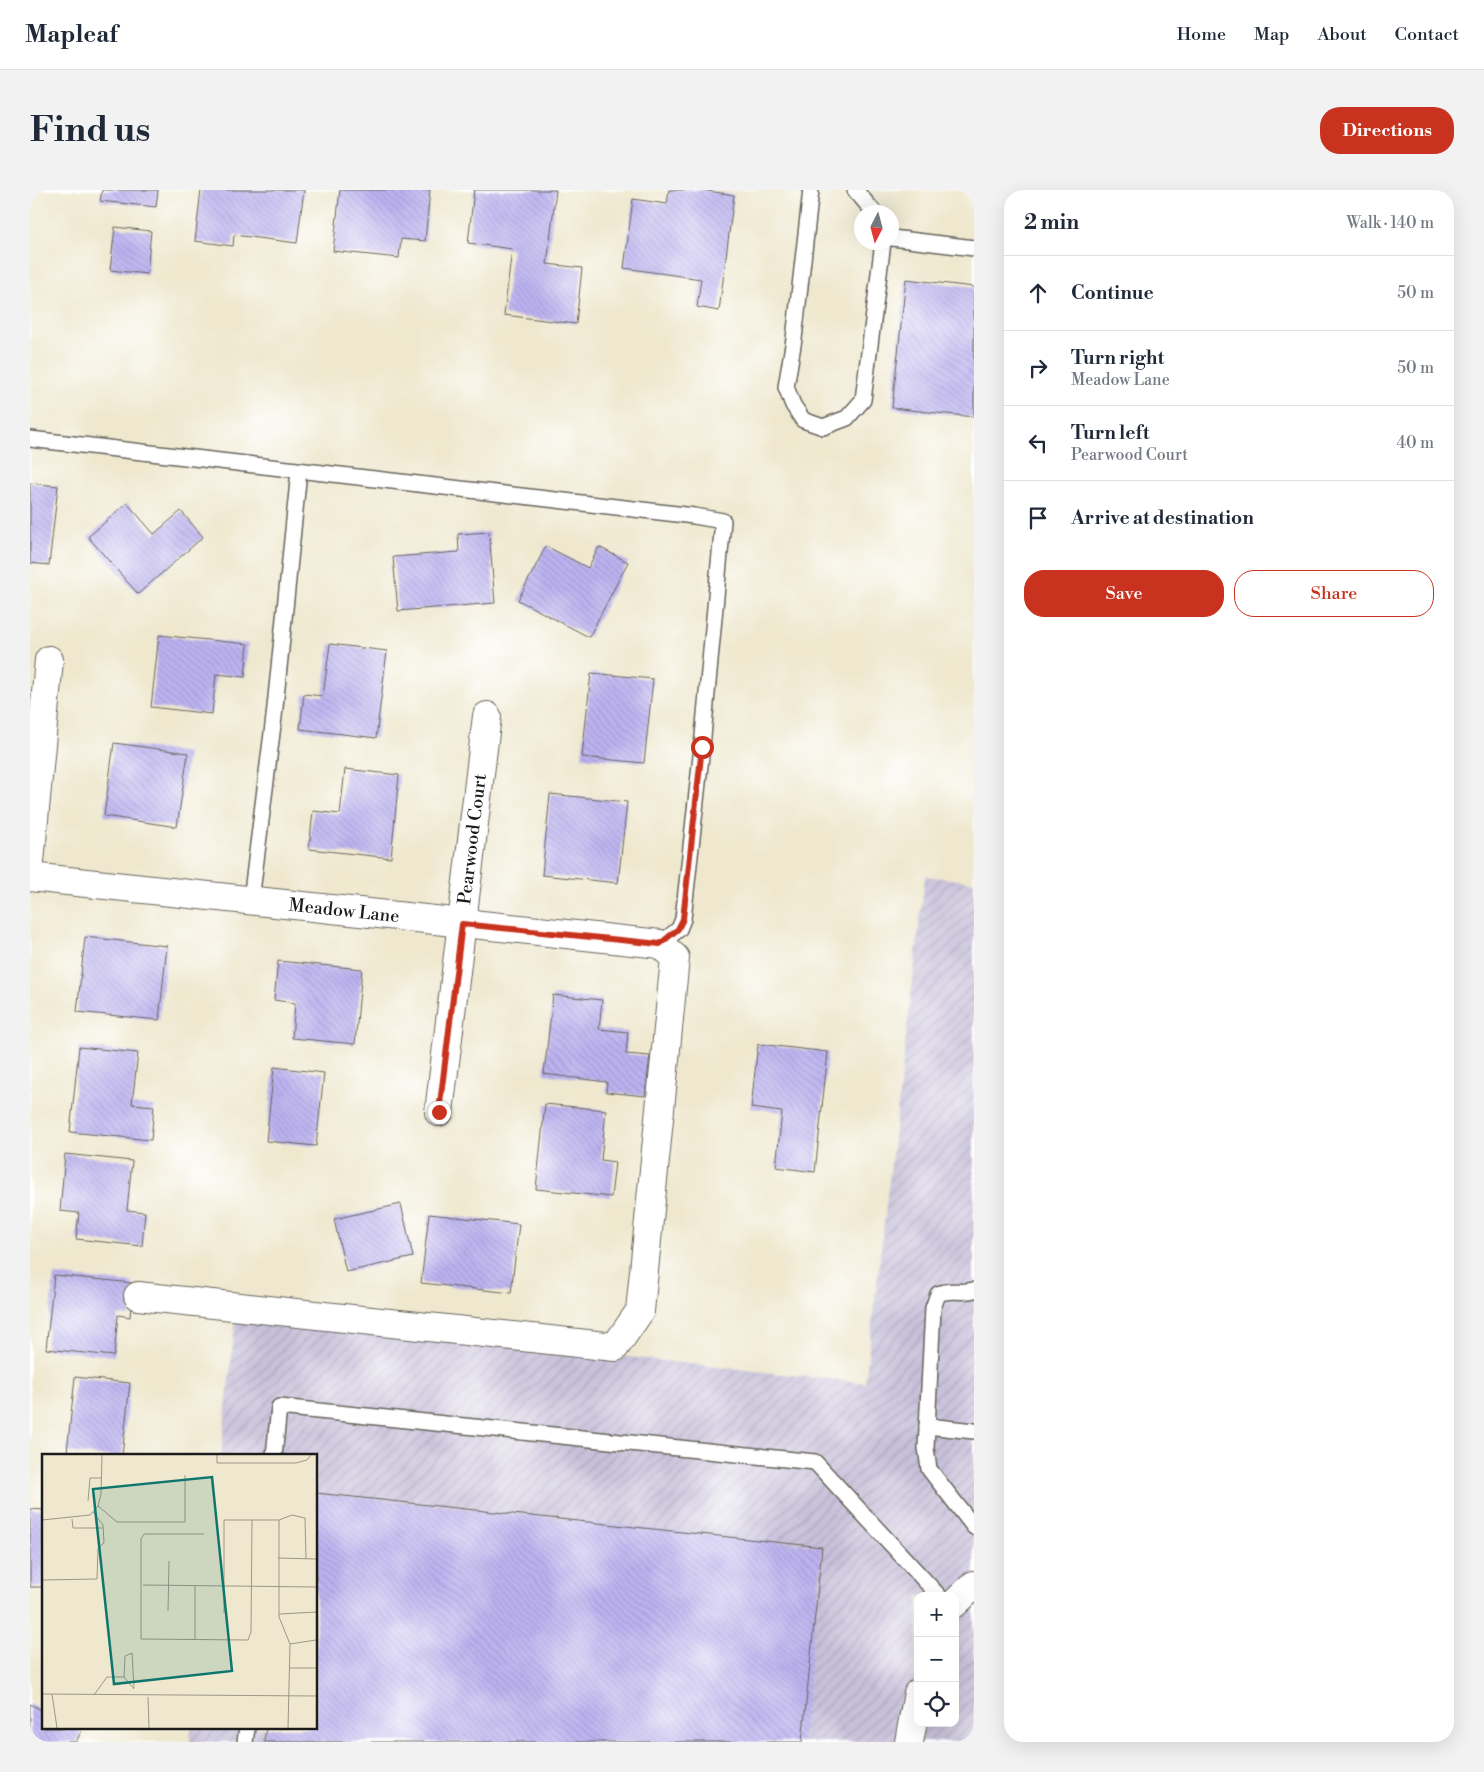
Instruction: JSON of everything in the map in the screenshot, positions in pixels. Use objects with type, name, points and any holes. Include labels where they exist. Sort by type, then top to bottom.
[{"type":"street","points":[[30,862],[49,660]]},
{"type":"street","name":"Pearwood Court","points":[[439,1112],[487,716]]},
{"type":"street","name":"Meadow Lane","points":[[30,877],[660,944]]},
{"type":"street","points":[[138,1296],[614,1347],[640,1310],[675,958],[660,944]]},
{"type":"street","points":[[959,1599],[974,1585]]},
{"type":"street","points":[[910,1742],[914,1718]]},
{"type":"lane","points":[[811,190],[794,339],[786,387],[793,405],[803,420],[823,426],[847,418],[863,400],[882,250]]},
{"type":"lane","points":[[855,190],[868,205]]},
{"type":"lane","points":[[899,240],[974,248]]},
{"type":"lane","points":[[30,439],[694,516],[723,521],[702,747],[683,919],[678,929],[660,944]]},
{"type":"lane","points":[[251,900],[275,707],[299,471]]},
{"type":"lane","points":[[974,1290],[967,1292],[947,1290],[938,1294],[933,1308],[926,1448],[929,1469],[974,1527]]},
{"type":"lane","points":[[274,1454],[279,1407],[815,1462],[936,1592]]},
{"type":"lane","points":[[927,1426],[974,1430]]},
{"type":"shaded area","points":[[925,876],[974,882],[974,1742],[190,1742],[191,1730],[318,1730],[318,1454],[221,1454],[236,1314],[865,1383]]},
{"type":"building","points":[[102,190],[158,190],[156,207],[100,201]]},
{"type":"building","points":[[201,190],[304,190],[297,243],[234,235],[233,246],[195,241]]},
{"type":"building","points":[[340,190],[430,190],[425,241],[401,239],[399,258],[333,251]]},
{"type":"building","points":[[474,190],[556,190],[547,264],[582,268],[576,324],[504,315],[512,249],[468,243]]},
{"type":"building","points":[[669,190],[702,190],[734,195],[719,311],[697,307],[701,279],[624,268],[633,199],[667,204]]},
{"type":"building","points":[[115,227],[151,231],[147,274],[110,270]]},
{"type":"building","points":[[906,279],[974,287],[974,417],[892,408]]},
{"type":"building","points":[[30,483],[58,486],[49,565],[30,563]]},
{"type":"building","points":[[127,503],[154,534],[181,511],[203,537],[138,594],[88,537]]},
{"type":"building","points":[[489,532],[495,603],[398,611],[393,557],[459,552],[458,534]]},
{"type":"building","points":[[546,546],[588,568],[599,547],[628,562],[589,637],[518,600]]},
{"type":"building","points":[[159,635],[248,644],[245,677],[216,674],[212,714],[151,707]]},
{"type":"building","points":[[330,644],[387,651],[376,738],[300,729],[304,694],[323,696]]},
{"type":"building","points":[[591,673],[653,679],[644,763],[582,757]]},
{"type":"building","points":[[114,743],[188,753],[177,827],[104,816]]},
{"type":"building","points":[[345,769],[399,775],[391,858],[309,849],[313,811],[340,814]]},
{"type":"building","points":[[550,794],[627,802],[618,883],[542,875]]},
{"type":"building","points":[[85,937],[167,946],[159,1020],[77,1012]]},
{"type":"building","points":[[278,961],[362,969],[355,1044],[292,1038],[295,1003],[274,1000]]},
{"type":"building","points":[[553,995],[602,1000],[599,1029],[628,1032],[626,1054],[650,1056],[645,1096],[606,1092],[607,1082],[544,1074]]},
{"type":"building","points":[[758,1044],[828,1052],[815,1172],[776,1167],[782,1112],[751,1108]]},
{"type":"building","points":[[79,1047],[138,1053],[132,1104],[154,1106],[151,1140],[70,1132]]},
{"type":"building","points":[[274,1067],[324,1073],[316,1146],[266,1141]]},
{"type":"building","points":[[545,1104],[606,1110],[601,1160],[615,1162],[611,1197],[536,1189]]},
{"type":"building","points":[[65,1154],[132,1161],[127,1210],[145,1212],[142,1246],[76,1239],[79,1213],[60,1211]]},
{"type":"building","points":[[401,1204],[413,1257],[346,1272],[334,1219]]},
{"type":"building","points":[[429,1214],[519,1224],[511,1293],[421,1283]]},
{"type":"building","points":[[54,1275],[133,1283],[130,1317],[118,1315],[114,1356],[46,1349]]},
{"type":"building","points":[[75,1377],[130,1383],[122,1454],[67,1452]]},
{"type":"building","points":[[318,1493],[822,1547],[802,1742],[264,1742],[266,1730],[318,1730]]},
{"type":"building","points":[[30,1509],[42,1510],[42,1587],[30,1587]]},
{"type":"building","points":[[30,1704],[42,1710],[42,1730],[82,1730],[76,1742],[30,1742]]},
{"type":"route","points":[[439,1112],[462,924],[660,944],[678,929],[683,919],[702,747]]}]
